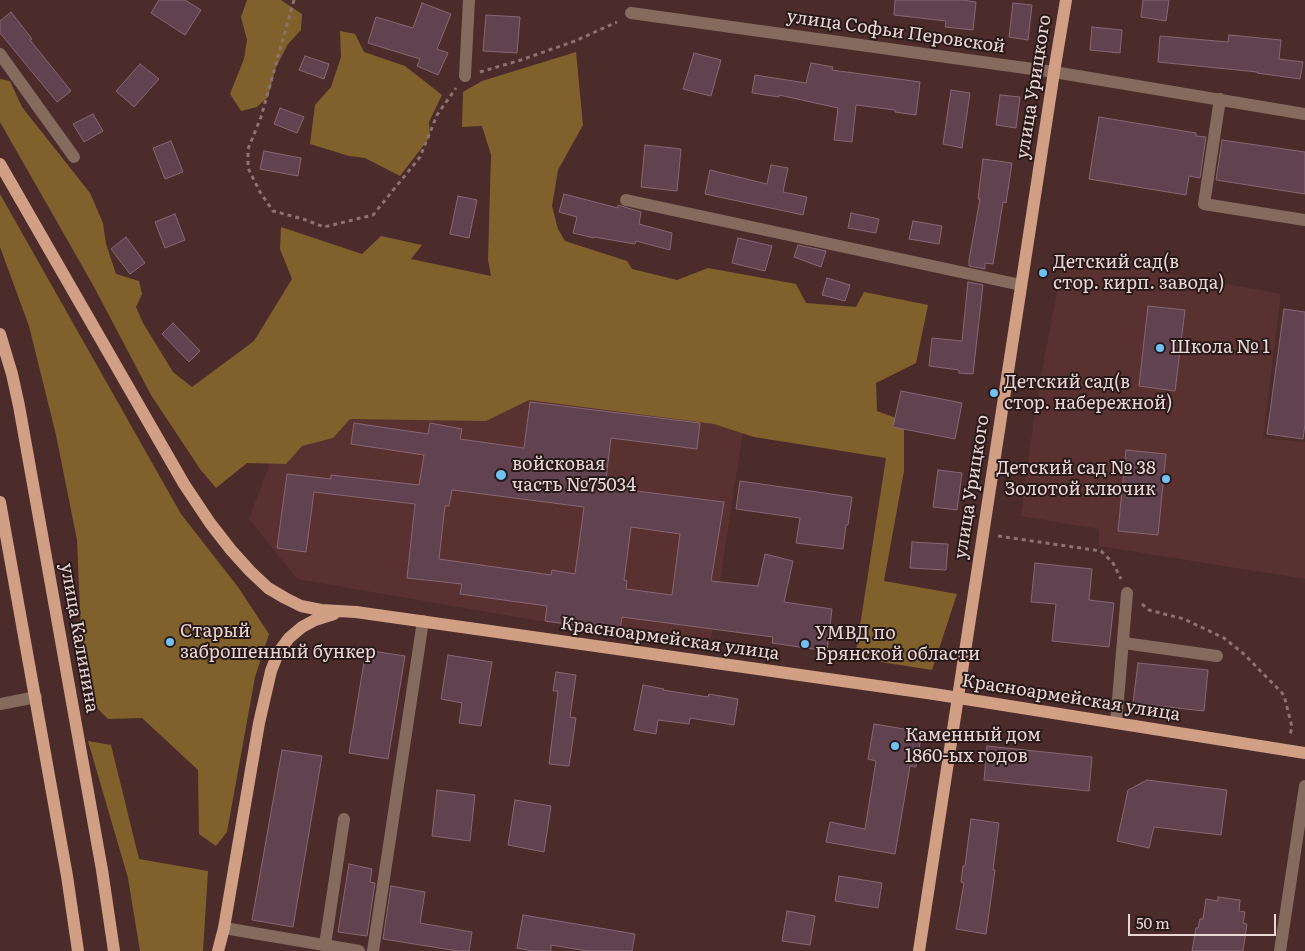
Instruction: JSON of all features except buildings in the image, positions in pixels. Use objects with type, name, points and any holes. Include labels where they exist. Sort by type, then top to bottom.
[{"type":"main road","name":"улица Урицкого","points":[[919,951],[1066,0]]},
{"type":"main road","points":[[0,164],[184,484],[210,523],[250,571],[268,588],[301,606],[321,610],[356,612]]},
{"type":"main road","name":"улица Калинина","points":[[0,334],[19,406],[100,860],[114,951]]},
{"type":"main road","points":[[0,502],[36,697],[78,951]]},
{"type":"main road","points":[[218,951],[224,928],[264,695],[278,653],[289,638],[314,620],[332,614],[356,612]]},
{"type":"main road","name":"Красноармейская улица","points":[[356,612],[957,698],[1305,753]]},
{"type":"street","points":[[465,76],[469,0]]},
{"type":"street","name":"улица Софьи Перовской","points":[[630,13],[1054,72],[1305,114]]},
{"type":"street","points":[[0,54],[74,157]]},
{"type":"street","points":[[1220,100],[1204,204],[1305,220]]},
{"type":"street","points":[[626,200],[1021,285]]},
{"type":"street","points":[[1116,723],[1127,593]]},
{"type":"street","points":[[373,951],[422,622]]},
{"type":"street","points":[[1124,643],[1217,656]]},
{"type":"street","points":[[0,704],[36,697]]},
{"type":"street","points":[[1280,951],[1305,786]]},
{"type":"street","points":[[325,945],[344,819]]},
{"type":"street","points":[[224,928],[359,951]]},
{"type":"path","points":[[294,0],[261,117],[248,149],[248,168],[273,212],[303,219],[324,227],[374,216],[420,157],[437,115],[465,76],[521,60],[575,41],[613,24],[630,13]]},
{"type":"path","points":[[982,534],[1101,551],[1113,564],[1127,593],[1148,610],[1184,619],[1224,638],[1272,680],[1284,694],[1292,727],[1288,750]]},
{"type":"shaded area","points":[[247,0],[281,0],[302,14],[301,30],[288,44],[276,67],[268,97],[257,107],[241,111],[230,94],[244,59],[247,40],[241,17]]},
{"type":"shaded area","points":[[340,31],[355,34],[364,52],[405,66],[442,95],[429,122],[430,137],[400,176],[365,158],[349,156],[310,144],[315,105],[331,87],[341,57]]},
{"type":"shaded area","points":[[576,52],[583,125],[558,170],[552,206],[558,229],[565,241],[627,261],[632,269],[677,280],[708,268],[796,284],[806,303],[856,307],[864,292],[928,305],[916,363],[876,383],[877,411],[904,421],[904,471],[884,581],[957,594],[932,670],[855,658],[886,458],[754,437],[714,424],[529,400],[486,421],[350,419],[333,438],[302,446],[286,464],[247,463],[216,488],[200,469],[151,395],[93,285],[0,122],[0,79],[10,81],[22,107],[90,193],[103,223],[106,244],[116,274],[139,281],[142,294],[136,307],[143,323],[173,372],[192,387],[254,341],[292,279],[280,249],[281,227],[362,254],[381,236],[422,245],[411,259],[491,276],[488,260],[491,155],[482,126],[462,127],[463,92],[482,81]]},
{"type":"shaded area","points":[[0,194],[181,514],[238,587],[269,634],[255,677],[227,832],[216,846],[199,834],[198,770],[142,718],[108,719],[93,704],[82,656],[77,540],[56,435],[29,326],[0,247]]},
{"type":"shaded area","points":[[1064,254],[1281,294],[1263,438],[1305,442],[1305,579],[1099,546],[1099,529],[1021,516],[1036,403]]},
{"type":"shaded area","name":"войсковая часть №75034","points":[[525,397],[701,420],[743,432],[711,639],[620,635],[297,579],[249,519],[293,402]]},
{"type":"shaded area","points":[[88,741],[111,745],[139,859],[208,871],[203,951],[140,951],[128,878]]},
{"type":"place","name":"Детский сад(в стор. кирп. завода)","points":[[1043,273]]},
{"type":"place","name":"Школа № 1","points":[[1160,348]]},
{"type":"place","name":"Детский сад(в стор. набережной)","points":[[994,393]]},
{"type":"place","name":"войсковая часть №75034","points":[[501,475]]},
{"type":"place","name":"Детский сад № 38 Золотой ключик","points":[[1166,479]]},
{"type":"place","name":"Старый заброшенный бункер","points":[[170,642]]},
{"type":"place","name":"УМВД по Брянской области","points":[[805,644]]},
{"type":"place","name":"Каменный дом 1860-ых годов","points":[[895,746]]}]
